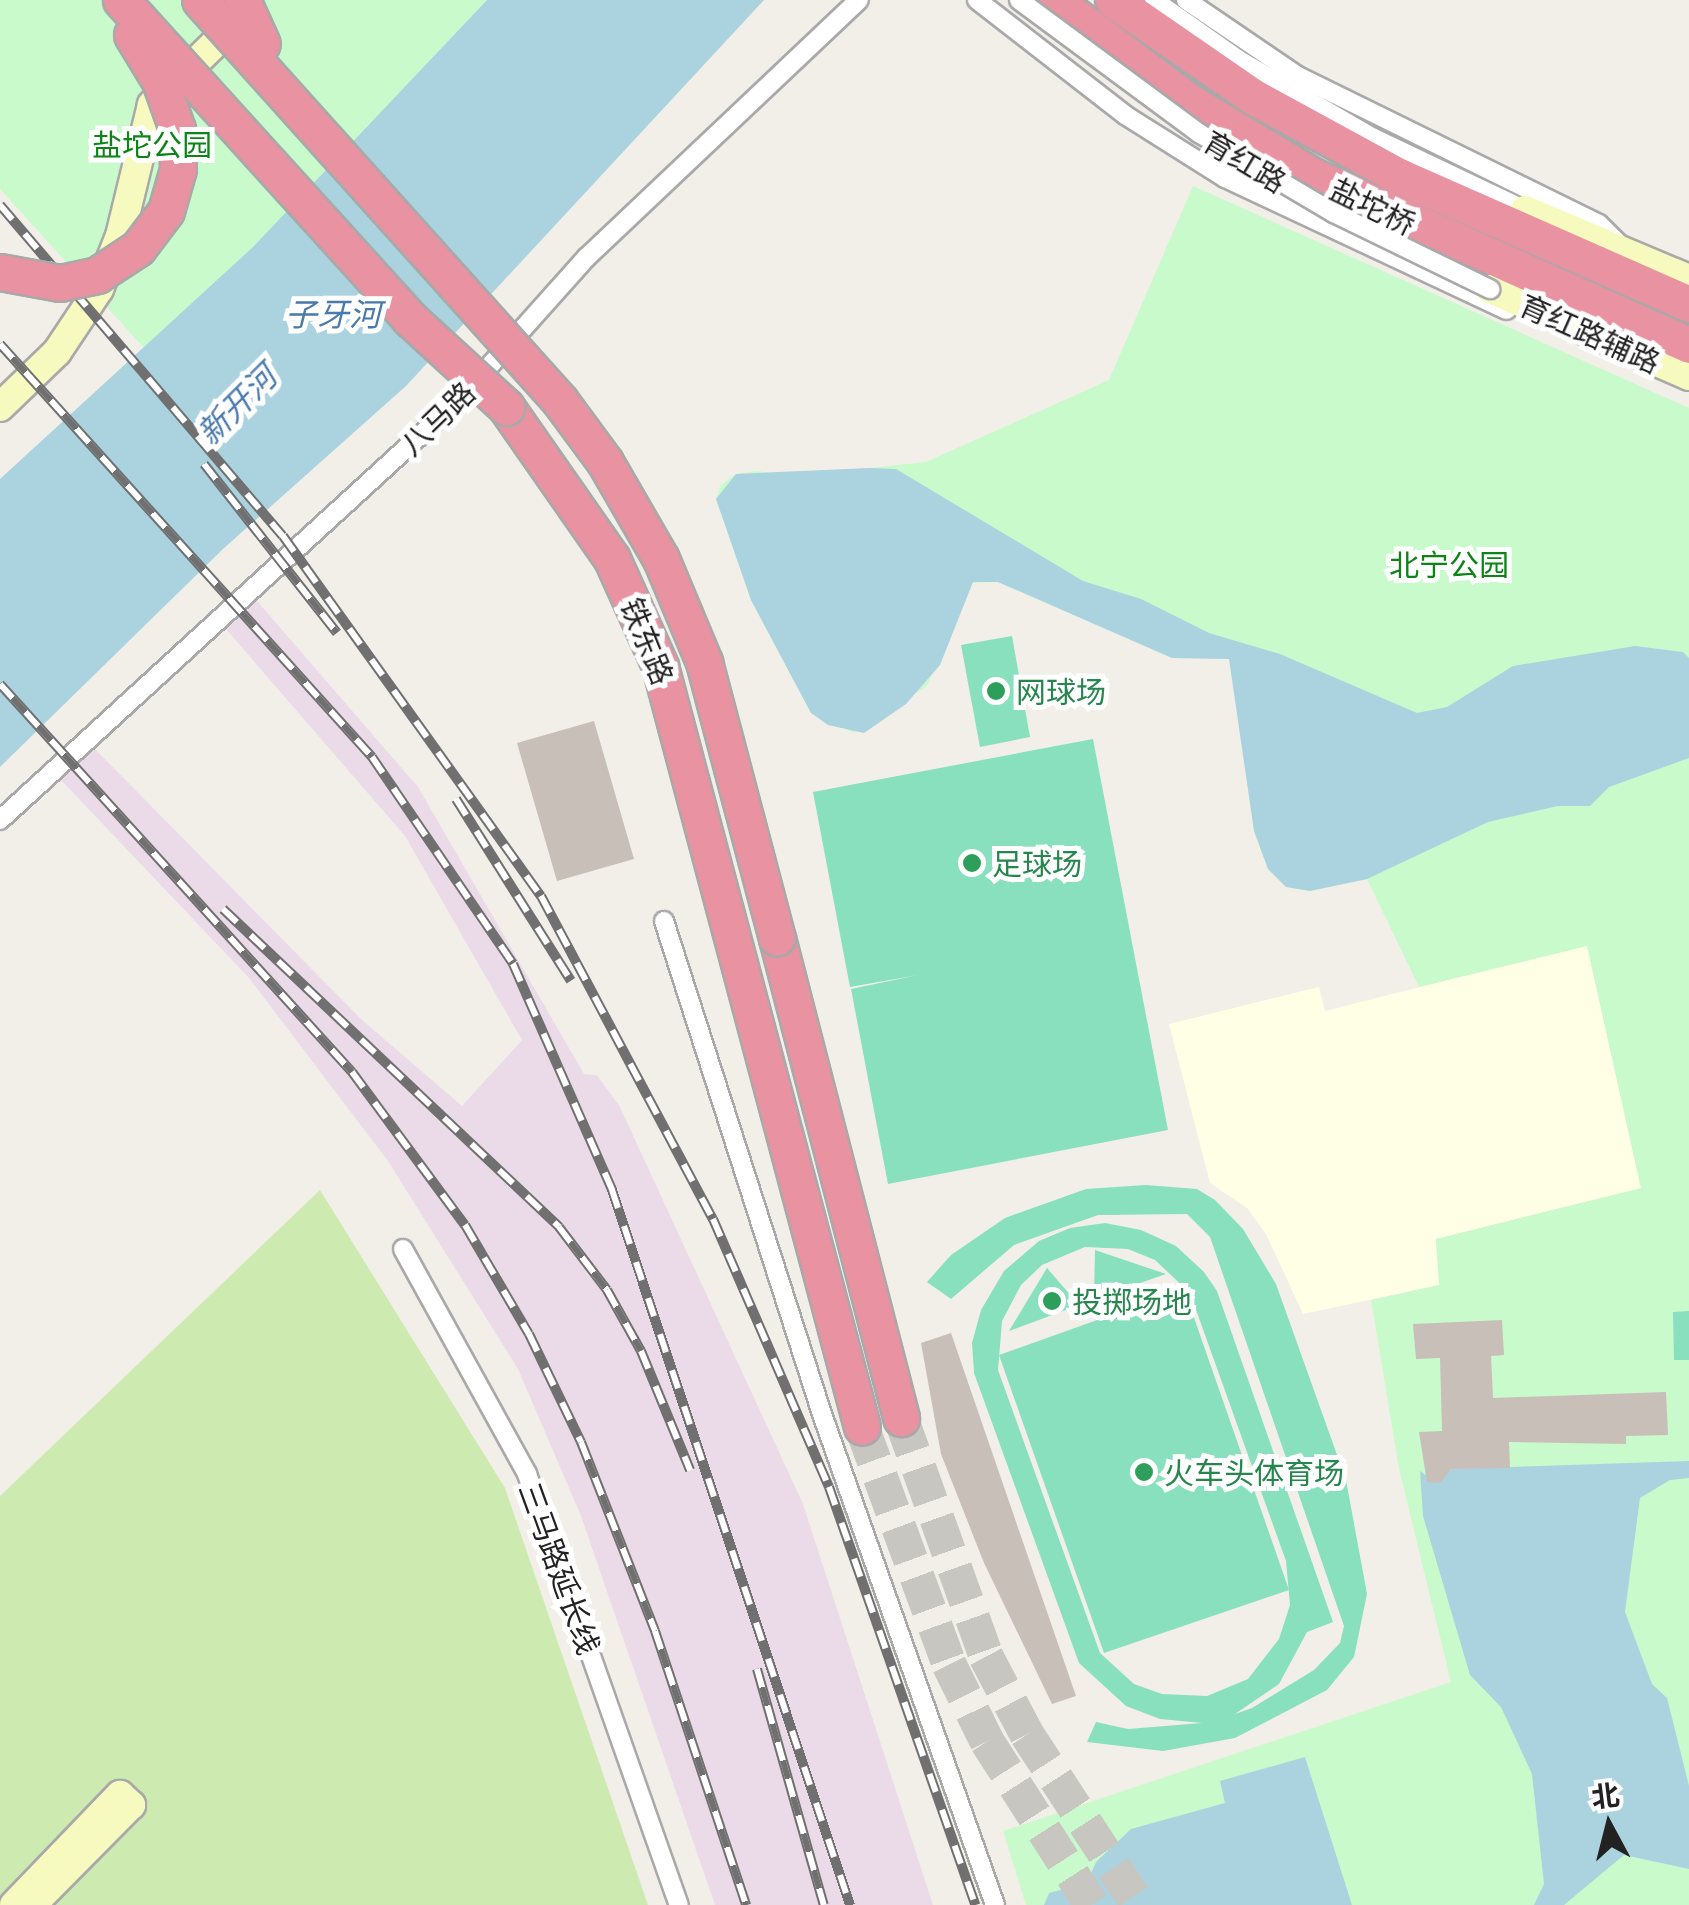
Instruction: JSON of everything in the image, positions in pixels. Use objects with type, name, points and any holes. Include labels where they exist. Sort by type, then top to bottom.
[{"type":"highway","points":[[0,272],[60,283],[97,275],[138,248],[166,211],[178,169],[173,112],[110,0]]},
{"type":"highway","points":[[121,0],[409,318],[506,406]]},
{"type":"highway","name":"铁东路","points":[[151,0],[506,406],[579,505],[648,636],[684,742],[862,1427]]},
{"type":"highway","name":"铁东路","points":[[200,0],[560,401],[638,516],[686,616],[721,716],[901,1418]]},
{"type":"highway","points":[[223,0],[479,287],[560,401]]},
{"type":"highway","points":[[242,0],[262,44]]},
{"type":"highway","name":"盐坨桥","points":[[1054,0],[1242,134],[1496,277]]},
{"type":"highway","name":"盐坨桥","points":[[1113,0],[1252,96],[1399,176],[1521,219]]},
{"type":"highway","points":[[1521,219],[1689,304]]},
{"type":"highway","name":"育红路","points":[[1496,277],[1689,346]]},
{"type":"street","points":[[0,407],[58,352],[99,288],[120,236],[152,105],[261,0]]},
{"type":"street","name":"八马路","points":[[0,820],[460,399],[587,256],[858,0]]},
{"type":"street","points":[[977,0],[1125,115],[1225,178],[1470,296],[1551,327],[1598,336]]},
{"type":"street","name":"育红路","points":[[1019,0],[1199,133],[1334,213],[1496,277]]},
{"type":"street","points":[[1014,30],[1040,0]]},
{"type":"street","points":[[1154,0],[1239,60],[1521,219],[1627,252],[1689,279]]},
{"type":"street","points":[[1186,0],[1298,76],[1599,224],[1627,252]]},
{"type":"street","name":"育红路辅路","points":[[1496,277],[1598,336],[1689,376]]},
{"type":"street","points":[[664,921],[822,1414],[995,1905]]},
{"type":"street","name":"三马路延长线","points":[[403,1248],[527,1474],[679,1905]]},
{"type":"street","points":[[14,1905],[126,1800],[32,1905]]},
{"type":"shaded area","points":[[257,601],[418,787],[584,1074],[597,1075],[620,1107],[803,1504],[933,1905],[715,1905],[581,1516],[518,1369],[388,1161],[249,978],[61,780],[93,747],[361,1019],[462,1106],[522,1040],[405,836],[226,629]]},
{"type":"shaded area","points":[[1587,945],[1641,1189],[1436,1239],[1439,1285],[1303,1314],[1266,1234],[1247,1208],[1210,1183],[1169,1024],[1319,987],[1325,1011]]},
{"type":"green space","name":"盐坨公园","points":[[0,0],[487,0],[254,247],[145,349],[0,189]]},
{"type":"green space","name":"北宁公园","points":[[1193,186],[1689,408],[1689,1905],[1026,1905],[1003,1831],[1451,1682],[1399,1469],[1371,1300],[1439,1285],[1436,1239],[1641,1188],[1587,946],[1419,987],[1367,879],[1310,891],[1286,887],[1268,869],[1254,831],[1230,659],[1172,658],[998,582],[972,583],[927,686],[854,733],[811,713],[751,600],[716,499],[721,485],[736,474],[757,471],[794,476],[926,462],[1109,380]]},
{"type":"green space","name":"网球场","points":[[1012,636],[1030,737],[980,747],[961,645]]},
{"type":"green space","points":[[1093,739],[1168,1130],[888,1184],[851,989],[918,975],[850,987],[813,792]]},
{"type":"green space","points":[[1146,1185],[1197,1189],[1215,1200],[1243,1229],[1276,1284],[1346,1480],[1367,1594],[1354,1657],[1327,1690],[1235,1738],[1163,1751],[1087,1742],[1096,1722],[1128,1729],[1202,1723],[1160,1719],[1126,1706],[1079,1663],[974,1373],[972,1343],[981,1310],[1004,1271],[1039,1241],[1070,1228],[1105,1223],[1141,1230],[1176,1246],[1204,1272],[1217,1291],[1333,1622],[1307,1632],[1279,1684],[1235,1714],[1252,1708],[1314,1670],[1340,1643],[1344,1626],[1210,1237],[1187,1214],[1098,1215],[1014,1245],[951,1299],[927,1282],[951,1255],[1005,1218],[1086,1189]],"holes":[[[1085,1247],[1128,1249],[1155,1260],[1190,1293],[1286,1561],[1290,1605],[1279,1639],[1248,1679],[1207,1696],[1162,1694],[1134,1684],[1100,1653],[998,1370],[1002,1321],[1021,1285],[1042,1265]]]},
{"type":"green space","points":[[320,1190],[505,1488],[648,1905],[0,1905],[0,1496]]},
{"type":"green space","name":"投掷场地","points":[[1095,1250],[1166,1274],[1094,1299]]},
{"type":"green space","name":"投掷场地","points":[[1047,1268],[1079,1305],[1009,1331]]},
{"type":"green space","name":"火车头体育场","points":[[1184,1289],[1289,1590],[1104,1653],[999,1355]]},
{"type":"green space","points":[[1689,1311],[1689,1360],[1674,1360],[1673,1312]]},
{"type":"water","name":"子牙河","points":[[487,0],[764,0],[406,386],[223,549],[0,767],[0,479],[253,247]]},
{"type":"water","points":[[896,469],[1083,581],[1141,599],[1209,633],[1280,654],[1417,713],[1447,707],[1513,666],[1635,646],[1683,652],[1689,658],[1689,758],[1609,787],[1590,806],[1558,806],[1488,822],[1367,879],[1310,891],[1286,887],[1268,869],[1254,831],[1229,659],[1172,658],[998,582],[973,582],[940,665],[906,704],[864,733],[828,725],[811,713],[751,600],[716,499],[736,474]]},
{"type":"water","points":[[1689,1461],[1689,1478],[1670,1480],[1640,1498],[1625,1612],[1652,1684],[1667,1698],[1689,1786],[1689,1869],[1624,1855],[1564,1905],[1534,1905],[1544,1884],[1532,1774],[1501,1707],[1470,1675],[1423,1516],[1420,1471],[1437,1483],[1451,1469]]},
{"type":"water","points":[[1305,1757],[1352,1905],[1044,1905],[1049,1893],[1087,1883],[1096,1862],[1131,1829],[1225,1803],[1220,1781]]},
{"type":"building","points":[[594,721],[634,859],[557,881],[517,743]]},
{"type":"building","points":[[1502,1320],[1504,1355],[1491,1356],[1493,1398],[1666,1392],[1668,1435],[1626,1436],[1626,1444],[1509,1442],[1510,1468],[1451,1469],[1440,1483],[1427,1482],[1419,1432],[1442,1431],[1440,1358],[1416,1359],[1413,1324]]},
{"type":"building","points":[[951,1333],[1076,1696],[1052,1704],[984,1563],[941,1454],[921,1343]]},
{"type":"tunnel","points":[[901,1418],[986,1656],[1027,1734],[1139,1905]]},
{"type":"tunnel","points":[[862,1427],[949,1664],[987,1741],[1092,1905]]},
{"type":"railway","points":[[0,205],[283,536],[541,896],[713,1219],[829,1487],[975,1905]]},
{"type":"railway","points":[[0,344],[372,757],[513,964],[612,1190],[850,1905]]},
{"type":"railway","points":[[204,464],[337,633]]},
{"type":"railway","points":[[0,684],[352,1072],[465,1225],[529,1334],[581,1442],[655,1631],[746,1905]]},
{"type":"railway","points":[[456,799],[571,981]]},
{"type":"railway","points":[[223,909],[559,1227],[607,1290],[641,1351],[690,1470]]},
{"type":"railway","points":[[757,1669],[824,1905]]},
{"type":"place","name":"网球场","points":[[996,691]]},
{"type":"place","name":"足球场","points":[[972,863]]},
{"type":"place","name":"投掷场地","points":[[1052,1301]]},
{"type":"place","name":"火车头体育场","points":[[1144,1472]]},
{"type":"water label","name":"新开河","points":[[236,404]]}]
